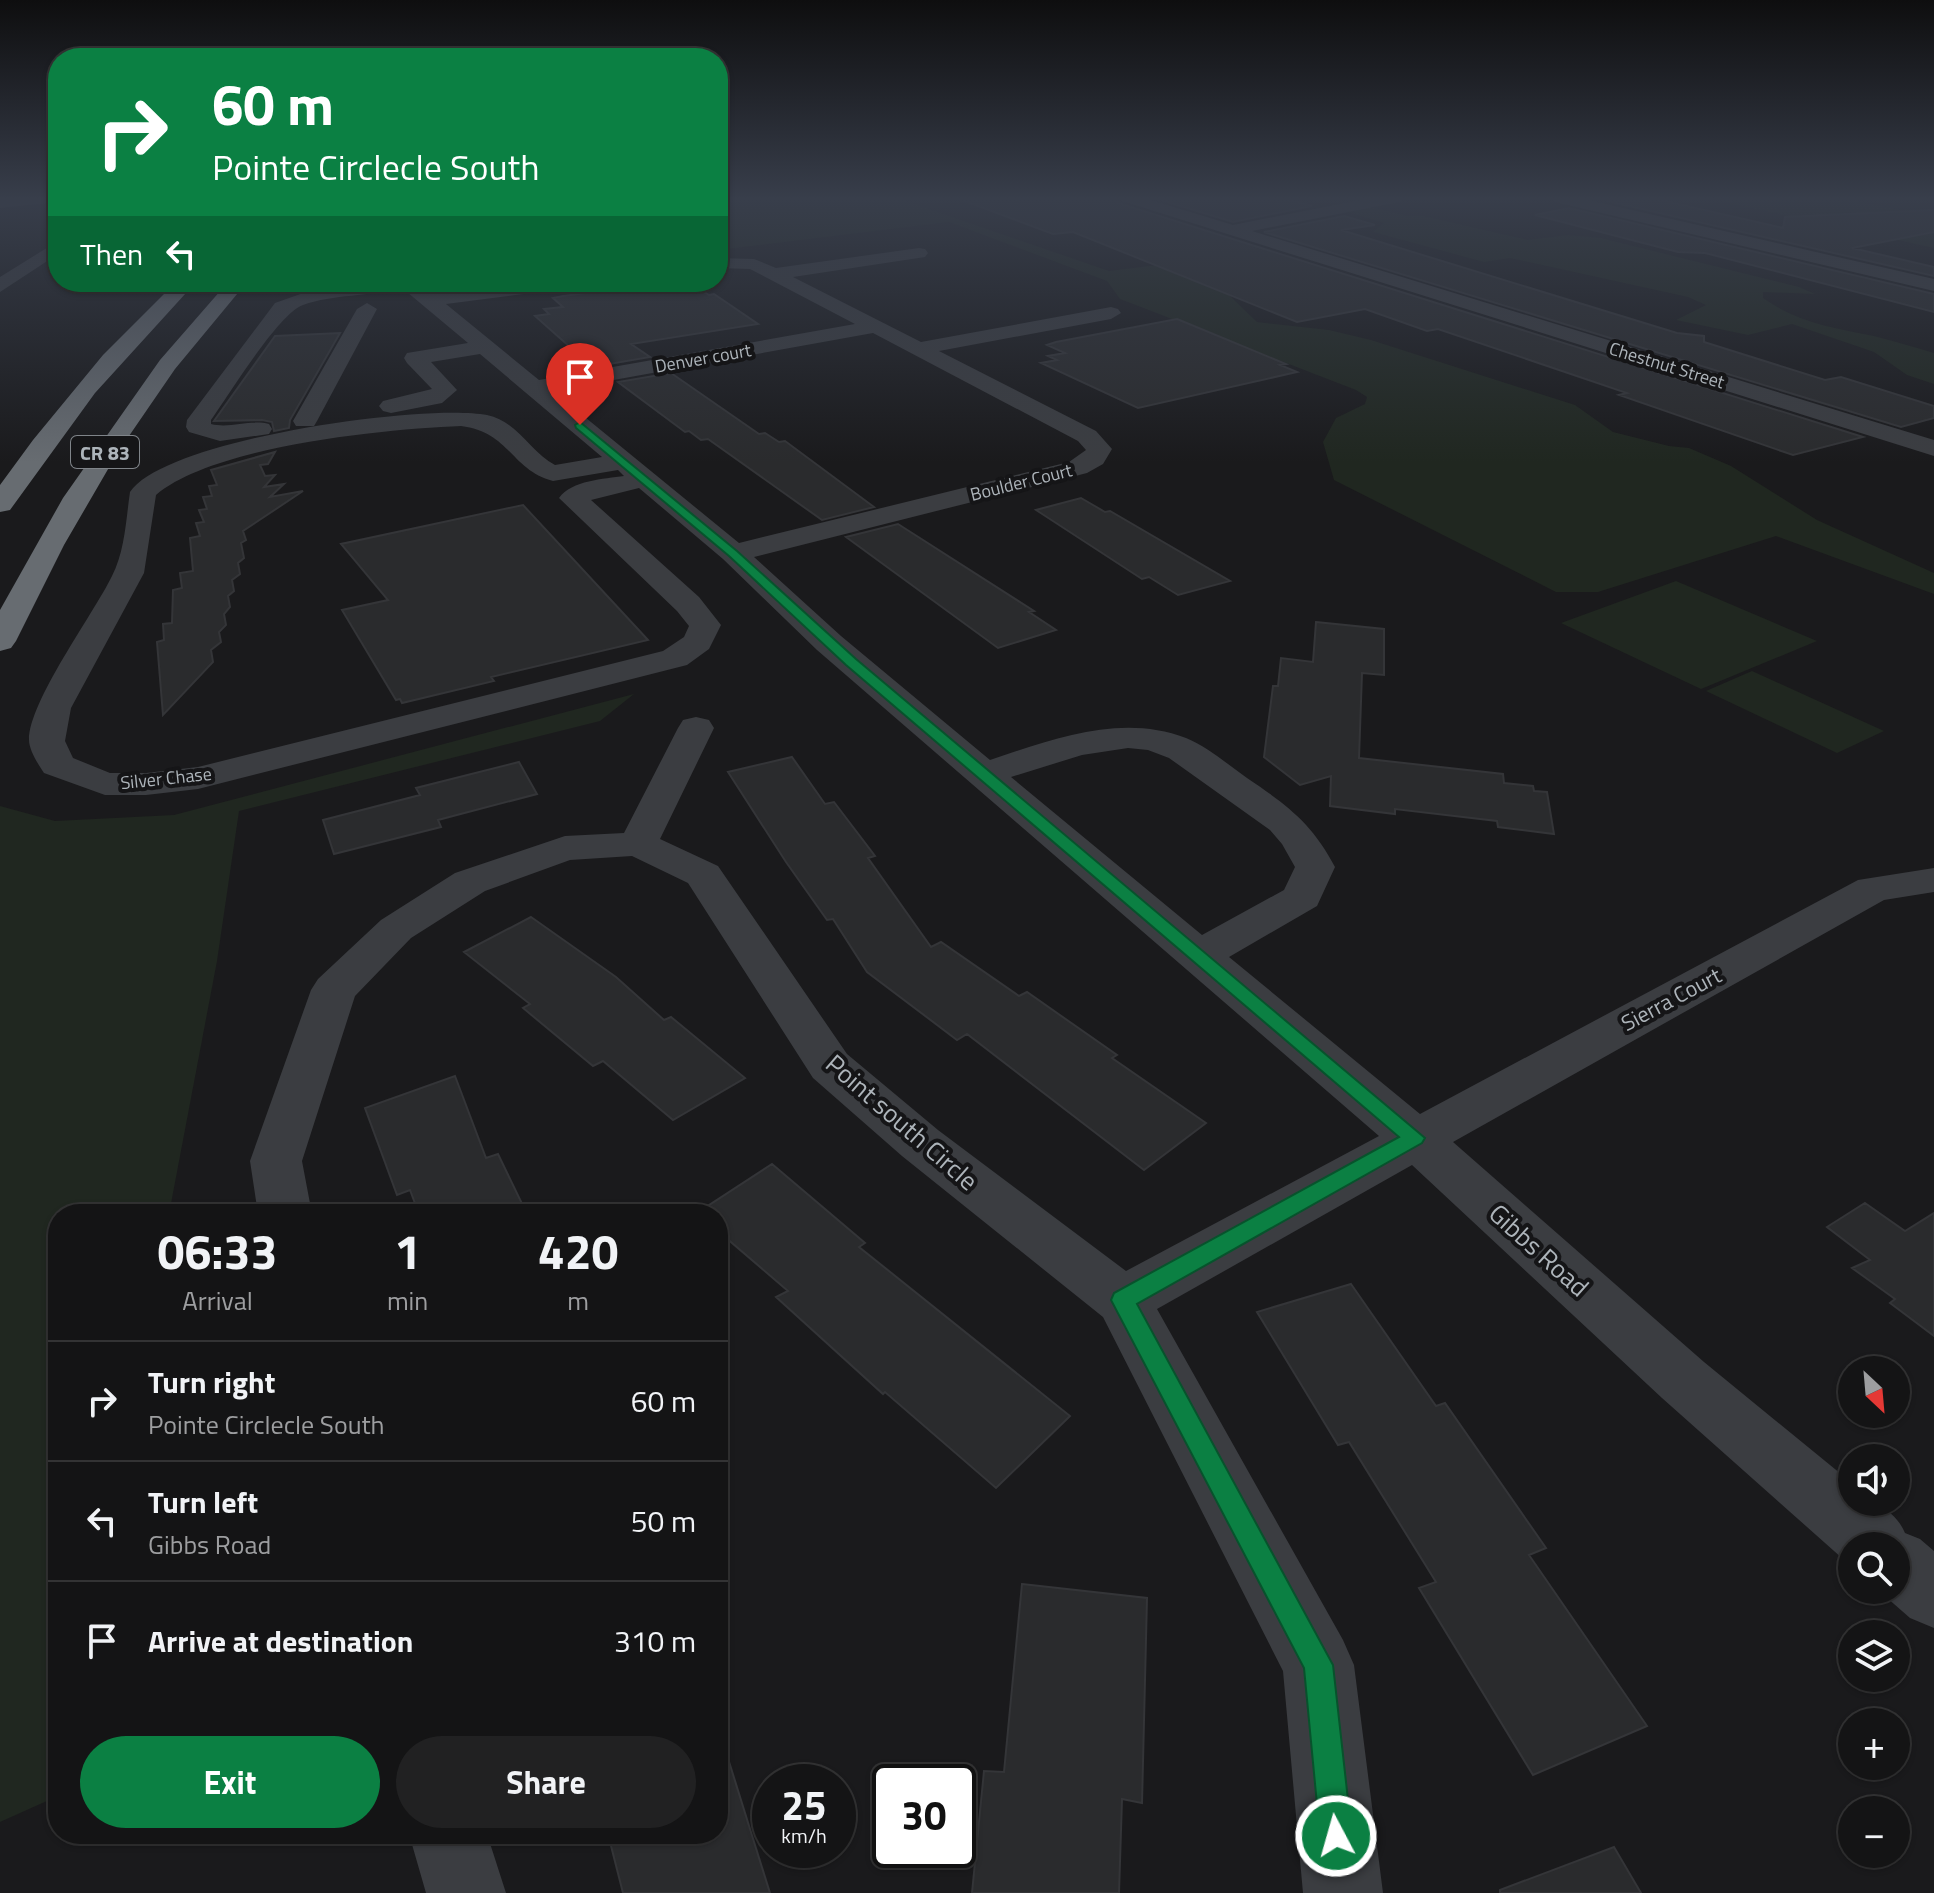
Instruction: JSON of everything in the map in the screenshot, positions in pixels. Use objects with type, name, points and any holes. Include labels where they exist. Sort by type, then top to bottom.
[{"type":"highway","name":"CR 83","points":[[0,504],[54,428],[176,292]]},
{"type":"highway","name":"CR 83","points":[[0,641],[38,562],[121,425],[162,369],[229,292]]},
{"type":"street","name":"Boulder Court","points":[[733,553],[1069,470],[1089,463],[1097,454],[1098,445],[1087,436],[795,285]]},
{"type":"street","name":"Chestnut Street","points":[[1409,285],[1934,448]]},
{"type":"street","points":[[366,300],[389,335],[446,390],[443,394],[225,433],[207,433],[198,427],[199,420],[282,307],[304,299],[366,300],[379,292]]},
{"type":"street","name":"Gibbs Road","points":[[418,292],[733,553],[829,643],[1415,1138],[1683,1380],[1861,1532]]},
{"type":"street","points":[[428,301],[495,292]]},
{"type":"street","points":[[305,421],[336,368],[366,300]]},
{"type":"street","points":[[917,349],[1111,313]]},
{"type":"street","name":"Denver court","points":[[533,388],[874,327]]},
{"type":"street","points":[[415,358],[482,347]]},
{"type":"street","name":"Silver Chase","points":[[553,473],[542,469],[490,423],[469,418],[392,424],[278,443],[169,473],[143,492],[137,541],[129,573],[54,708],[47,741],[57,765],[105,784],[146,784],[198,778],[675,658],[698,642],[705,625],[688,604],[573,498]]},
{"type":"street","points":[[631,471],[573,498],[549,492],[541,481],[553,473],[631,471]]},
{"type":"street","points":[[638,844],[696,728]]},
{"type":"street","points":[[983,774],[1103,739],[1142,739],[1173,745],[1280,817],[1302,839],[1315,867],[1302,897],[1199,955]]},
{"type":"street","name":"Point south Circle","points":[[283,1204],[276,1161],[334,990],[396,929],[470,882],[565,848],[638,844],[703,875],[830,1066],[920,1143],[1123,1300],[1318,1665],[1343,1893]]},
{"type":"street","name":"Sierra Court","points":[[1123,1300],[1873,889],[1934,880]]},
{"type":"street","points":[[1910,1574],[1934,1594]]},
{"type":"street","points":[[451,1844],[466,1893]]},
{"type":"shaded area","points":[[1110,285],[1207,285],[1228,294],[1257,322],[1329,330],[1371,340],[1575,405],[1613,432],[1689,448],[1731,466],[1817,520],[1934,573],[1934,594],[1776,536],[1598,592],[1556,592],[1334,480],[1323,442],[1336,418],[1365,404],[1367,397],[1356,390],[1120,299]]},
{"type":"shaded area","points":[[1635,285],[1799,287],[1815,294],[1763,292],[1763,298],[1789,313],[1816,323],[1934,353],[1934,384],[1907,375],[1874,352],[1792,324],[1748,335],[1676,320],[1706,305],[1688,297]]},
{"type":"shaded area","points":[[1676,581],[1817,641],[1701,689],[1561,623]]},
{"type":"shaded area","points":[[1752,671],[1884,731],[1837,753],[1706,691]]},
{"type":"shaded area","points":[[634,694],[600,721],[239,811],[217,961],[171,1204],[48,1204],[48,1800],[0,1822],[0,806],[55,821],[174,815]]},
{"type":"building","points":[[1206,285],[1380,285],[1863,437],[1793,455],[1619,395],[1627,393],[1438,329],[1427,331],[1365,309],[1297,322]]},
{"type":"building","points":[[1438,285],[1522,285],[1677,333],[1704,336],[1704,342],[1825,380],[1841,377],[1934,406],[1934,418],[1901,427]]},
{"type":"building","points":[[1831,285],[1897,285],[1934,294],[1934,312]]},
{"type":"building","points":[[593,292],[704,292],[714,294],[758,324],[631,344],[650,357],[598,366],[576,347],[571,348],[535,316],[549,314],[544,309],[563,307],[553,298]]},
{"type":"building","points":[[1177,319],[1286,364],[1280,365],[1297,372],[1138,408],[1041,363],[1057,360],[1048,356],[1065,353],[1047,345],[1056,342]]},
{"type":"building","points":[[340,333],[290,420],[289,428],[274,431],[272,422],[262,420],[214,421],[275,336]]},
{"type":"building","points":[[671,373],[759,434],[765,433],[779,442],[785,441],[874,507],[822,520],[708,439],[701,440],[689,431],[685,432],[618,382]]},
{"type":"building","points":[[275,452],[268,464],[260,465],[265,476],[275,475],[264,487],[284,484],[270,497],[303,491],[243,531],[246,540],[241,543],[244,558],[238,563],[240,574],[232,580],[234,591],[228,596],[230,607],[224,614],[226,625],[219,632],[221,642],[211,650],[213,662],[163,715],[157,642],[164,640],[163,624],[172,623],[173,590],[182,588],[180,573],[193,571],[190,538],[200,536],[196,523],[204,522],[199,510],[207,509],[203,497],[212,496],[209,486],[217,485],[211,470]]},
{"type":"building","points":[[1081,498],[1105,512],[1110,511],[1230,581],[1178,595],[1149,577],[1142,579],[1036,510]]},
{"type":"building","points":[[523,505],[648,640],[491,677],[494,681],[402,703],[400,699],[396,700],[342,610],[388,600],[341,544]]},
{"type":"building","points":[[898,524],[1034,611],[1029,612],[1056,630],[998,648],[846,537]]},
{"type":"building","points":[[1316,622],[1384,629],[1384,675],[1362,673],[1359,758],[1503,774],[1504,783],[1533,786],[1534,791],[1547,792],[1554,834],[1498,827],[1497,821],[1395,809],[1395,814],[1330,806],[1331,776],[1300,785],[1264,757],[1273,686],[1278,686],[1281,658],[1313,662]]},
{"type":"building","points":[[792,757],[825,804],[834,802],[875,856],[868,858],[931,947],[941,942],[1019,996],[1027,992],[1117,1055],[1112,1058],[1206,1123],[1144,1170],[967,1034],[957,1040],[867,972],[833,919],[827,920],[786,862],[728,772]]},
{"type":"building","points":[[519,762],[537,794],[438,820],[441,827],[334,854],[323,820],[420,795],[416,788]]},
{"type":"building","points":[[531,917],[616,977],[664,1020],[671,1017],[745,1078],[673,1120],[603,1061],[593,1066],[523,1008],[530,1004],[464,952]]},
{"type":"building","points":[[455,1076],[486,1158],[498,1154],[522,1204],[415,1204],[410,1190],[397,1195],[365,1108]]},
{"type":"building","points":[[772,1164],[865,1243],[859,1247],[1070,1416],[996,1488],[885,1392],[883,1394],[776,1297],[788,1291],[728,1240],[728,1204],[711,1204]]},
{"type":"building","points":[[1865,1203],[1905,1231],[1934,1213],[1934,1336],[1890,1303],[1895,1299],[1852,1268],[1870,1260],[1827,1227]]},
{"type":"building","points":[[1351,1284],[1436,1406],[1445,1403],[1546,1548],[1529,1555],[1647,1726],[1533,1775],[1419,1588],[1436,1582],[1349,1442],[1338,1445],[1257,1312]]},
{"type":"building","points":[[1022,1584],[1147,1598],[1142,1803],[1122,1799],[1119,1893],[972,1893],[984,1771],[1004,1772]]},
{"type":"building","points":[[728,1758],[752,1835],[752,1868],[762,1868],[770,1893],[623,1893],[611,1844],[728,1844]]},
{"type":"building","points":[[1614,1847],[1641,1893],[1500,1893],[1500,1890]]},
{"type":"route","points":[[580,425],[733,553],[851,662],[1415,1138],[1123,1300],[1318,1665],[1336,1836]]}]
